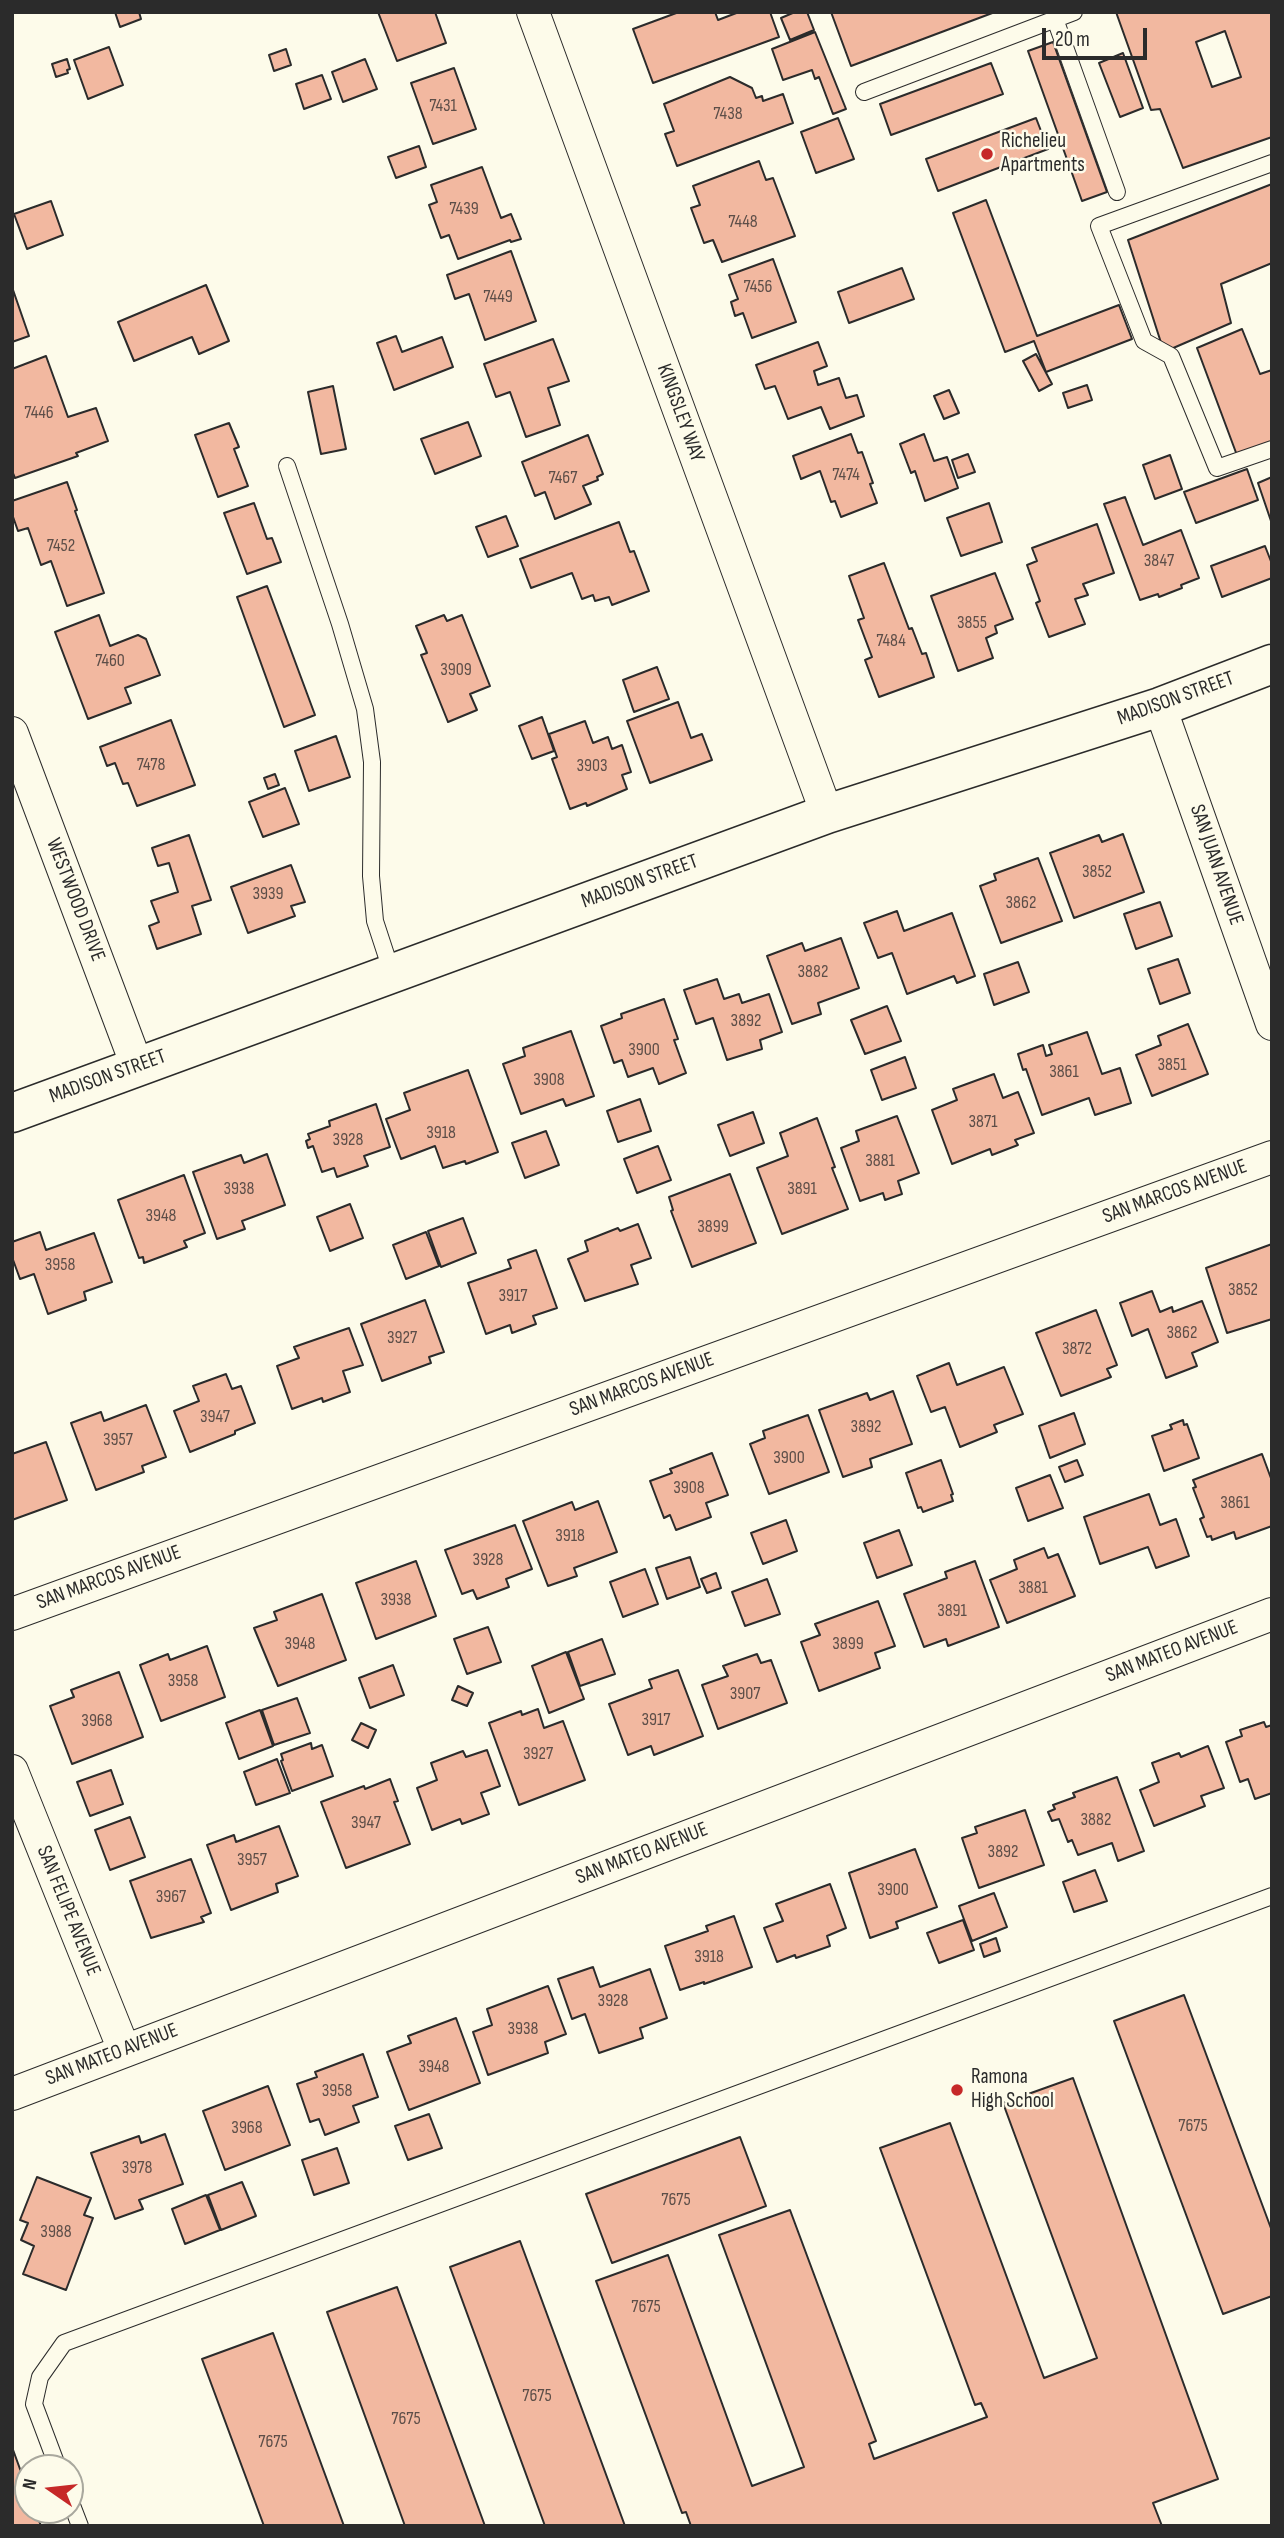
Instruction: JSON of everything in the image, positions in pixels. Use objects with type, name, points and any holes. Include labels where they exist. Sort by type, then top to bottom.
[{"type":"main road","name":"MADISON STREET","points":[[12,1113],[827,814],[1160,707],[1272,664]]},
{"type":"street","name":"KINGSLEY WAY","points":[[533,12],[827,814]]},
{"type":"street","name":"SAN JUAN AVENUE","points":[[1160,707],[1272,1024]]},
{"type":"street","name":"WESTWOOD DRIVE","points":[[12,733],[137,1066]]},
{"type":"street","name":"SAN MARCOS AVENUE","points":[[12,1614],[1272,1157]]},
{"type":"street","name":"SAN MATEO AVENUE","points":[[12,2094],[1272,1614]]},
{"type":"street","name":"SAN FELIPE AVENUE","points":[[12,1771],[124,2050]]},
{"type":"lane","points":[[864,92],[1074,12]]},
{"type":"lane","points":[[1055,19],[1117,192]]},
{"type":"lane","points":[[1272,163],[1099,226],[1144,341],[1171,356],[1217,468],[1272,449]]},
{"type":"lane","points":[[287,466],[340,624],[365,709],[373,762],[372,876],[375,921],[392,973]]},
{"type":"lane","points":[[53,2454],[34,2404],[40,2377],[64,2343],[1272,1896]]},
{"type":"building","points":[[115,12],[139,12],[141,19],[120,27]]},
{"type":"building","points":[[378,12],[435,12],[446,43],[397,61]]},
{"type":"building","points":[[679,12],[715,12],[718,20],[739,12],[770,12],[779,37],[653,83],[633,29]]},
{"type":"building","points":[[795,12],[807,12],[814,30],[790,40],[781,18]]},
{"type":"building","points":[[831,12],[995,12],[851,66]]},
{"type":"building","points":[[1116,12],[1272,12],[1272,137],[1183,168],[1160,109],[1151,110]],"holes":[[[1225,31],[1241,77],[1212,87],[1196,42]]]},
{"type":"building","points":[[815,32],[846,109],[833,114],[819,77],[815,79],[812,70],[783,80],[772,49]]},
{"type":"building","points":[[1053,42],[1107,192],[1082,201],[1028,51]]},
{"type":"building","points":[[109,47],[123,85],[88,99],[74,60]]},
{"type":"building","points":[[286,49],[291,65],[274,71],[269,55]]},
{"type":"building","points":[[1123,53],[1143,108],[1120,117],[1099,63]]},
{"type":"building","points":[[67,59],[70,69],[67,70],[68,73],[56,77],[52,64]]},
{"type":"building","points":[[365,59],[377,89],[343,102],[332,72]]},
{"type":"building","name":"Richelieu Apartments","points":[[991,63],[1003,94],[891,135],[880,104]]},
{"type":"building","points":[[454,68],[476,129],[433,144],[411,83]]},
{"type":"building","points":[[322,75],[331,99],[304,109],[296,84]]},
{"type":"building","points":[[730,77],[752,88],[756,98],[762,96],[763,101],[783,94],[793,123],[677,166],[665,134],[674,131],[664,104]]},
{"type":"building","points":[[838,118],[854,159],[816,173],[801,132]]},
{"type":"building","name":"Richelieu Apartments","points":[[1036,118],[1048,149],[938,191],[926,159]]},
{"type":"building","points":[[419,146],[426,167],[396,178],[388,157]]},
{"type":"building","points":[[759,161],[766,180],[773,178],[795,236],[722,262],[713,240],[704,243],[691,208],[700,205],[693,186]]},
{"type":"building","points":[[482,167],[501,218],[511,214],[521,239],[510,240],[458,259],[449,235],[441,238],[429,205],[437,202],[431,185]]},
{"type":"building","points":[[1272,184],[1272,263],[1221,284],[1231,323],[1164,352],[1128,240]]},
{"type":"building","points":[[986,200],[1037,336],[1119,305],[1132,339],[1046,372],[1034,341],[1005,352],[953,213]]},
{"type":"building","points":[[51,201],[63,235],[27,249],[14,214]]},
{"type":"building","points":[[511,251],[536,321],[485,340],[469,294],[455,299],[447,275]]},
{"type":"building","points":[[773,259],[796,322],[752,338],[743,313],[735,316],[731,302],[738,299],[729,275]]},
{"type":"building","points":[[902,268],[914,299],[849,323],[838,292]]},
{"type":"building","points":[[206,285],[229,341],[199,354],[192,337],[134,361],[118,322]]},
{"type":"building","points":[[12,287],[29,336],[12,342]]},
{"type":"building","points":[[1242,329],[1260,374],[1272,370],[1272,446],[1238,458],[1197,348]]},
{"type":"building","points":[[396,336],[402,352],[442,337],[453,367],[394,390],[377,343]]},
{"type":"building","points":[[553,339],[569,381],[548,388],[560,425],[526,437],[510,392],[496,397],[484,364]]},
{"type":"building","points":[[818,342],[827,366],[814,371],[818,385],[839,378],[846,398],[857,395],[864,416],[830,429],[821,407],[788,419],[775,386],[765,389],[756,365]]},
{"type":"building","points":[[1036,354],[1052,384],[1039,391],[1023,361]]},
{"type":"building","points":[[46,356],[68,417],[96,408],[108,441],[76,453],[78,456],[15,478],[12,471],[12,369]]},
{"type":"building","points":[[1087,385],[1092,400],[1068,408],[1063,393]]},
{"type":"building","points":[[333,386],[346,449],[321,454],[308,392]]},
{"type":"building","points":[[949,390],[959,413],[944,419],[934,396]]},
{"type":"building","points":[[468,422],[481,456],[435,474],[421,439]]},
{"type":"building","points":[[229,423],[239,447],[234,449],[248,486],[218,497],[195,435]]},
{"type":"building","points":[[851,434],[858,453],[862,452],[877,503],[841,517],[835,501],[831,502],[820,471],[801,479],[793,456]]},
{"type":"building","points":[[924,434],[934,461],[947,457],[958,488],[925,501],[915,471],[911,473],[900,444]]},
{"type":"building","points":[[588,435],[603,474],[597,477],[598,480],[583,486],[591,504],[555,519],[545,492],[535,496],[522,462]]},
{"type":"building","points":[[968,454],[975,472],[958,478],[952,460]]},
{"type":"building","points":[[1170,455],[1182,489],[1155,499],[1143,465]]},
{"type":"building","points":[[1247,469],[1258,500],[1196,523],[1184,492]]},
{"type":"building","points":[[1272,477],[1272,524],[1258,483]]},
{"type":"building","points":[[67,482],[104,593],[67,606],[51,561],[41,565],[28,528],[18,531],[12,514],[12,501]]},
{"type":"building","points":[[1125,497],[1143,545],[1181,530],[1199,578],[1159,597],[1158,594],[1140,600],[1104,504]]},
{"type":"building","points":[[254,503],[267,539],[272,538],[281,562],[247,574],[224,513]]},
{"type":"building","points":[[989,503],[1002,542],[961,556],[947,518]]},
{"type":"building","points":[[506,516],[518,546],[488,557],[476,527]]},
{"type":"building","points":[[619,522],[630,552],[634,551],[649,591],[612,605],[609,597],[595,601],[593,595],[582,599],[572,573],[531,588],[520,559]]},
{"type":"building","points":[[1097,524],[1114,573],[1083,584],[1088,595],[1075,599],[1085,624],[1049,637],[1036,603],[1040,601],[1027,565],[1037,561],[1032,548]]},
{"type":"building","points":[[1265,546],[1272,564],[1272,578],[1222,597],[1211,566]]},
{"type":"building","points":[[884,563],[909,629],[912,628],[922,654],[926,653],[934,677],[879,697],[865,660],[872,657],[858,620],[864,618],[849,576]]},
{"type":"building","points":[[995,573],[1013,619],[995,626],[997,633],[986,638],[993,658],[958,671],[931,596]]},
{"type":"building","points":[[267,586],[315,715],[284,727],[237,597]]},
{"type":"building","points":[[99,615],[110,646],[138,635],[146,639],[160,675],[125,688],[131,703],[88,719],[55,632]]},
{"type":"building","points":[[444,615],[447,621],[462,615],[490,686],[470,694],[477,710],[448,722],[421,655],[427,653],[416,626]]},
{"type":"building","points":[[657,667],[669,699],[634,712],[623,680]]},
{"type":"building","points":[[678,702],[691,738],[702,734],[712,760],[650,783],[627,721]]},
{"type":"building","points":[[542,717],[554,751],[532,759],[519,726]]},
{"type":"building","points":[[171,720],[195,785],[137,806],[128,783],[123,784],[115,763],[107,766],[100,747]]},
{"type":"building","points":[[585,721],[593,743],[608,737],[612,749],[622,745],[631,772],[622,775],[627,789],[587,806],[586,803],[570,809],[552,759],[557,757],[549,734]]},
{"type":"building","points":[[336,736],[350,777],[309,791],[295,751]]},
{"type":"building","points":[[275,774],[279,785],[268,789],[264,778]]},
{"type":"building","points":[[285,788],[299,824],[263,837],[249,802]]},
{"type":"building","points":[[1123,834],[1144,892],[1074,918],[1050,853],[1099,835],[1102,842]]},
{"type":"building","points":[[189,835],[211,900],[192,906],[201,934],[157,949],[149,926],[159,922],[151,901],[178,892],[169,863],[158,866],[152,848]]},
{"type":"building","points":[[1038,858],[1062,921],[1001,943],[980,886],[996,880],[994,874]]},
{"type":"building","points":[[291,865],[305,902],[291,906],[295,916],[248,933],[231,887]]},
{"type":"building","points":[[1160,902],[1172,936],[1136,949],[1124,914]]},
{"type":"building","points":[[897,911],[904,931],[952,913],[975,976],[957,983],[954,976],[907,994],[892,953],[878,958],[864,923]]},
{"type":"building","points":[[841,938],[859,988],[818,1003],[821,1014],[792,1024],[767,956],[802,943],[805,951]]},
{"type":"building","points":[[1178,959],[1190,993],[1160,1004],[1148,969]]},
{"type":"building","points":[[1018,962],[1029,992],[994,1005],[984,974]]},
{"type":"building","points":[[717,979],[724,999],[739,994],[742,1003],[769,994],[782,1032],[760,1040],[762,1049],[727,1060],[713,1018],[696,1024],[684,990]]},
{"type":"building","points":[[664,999],[686,1073],[659,1084],[653,1068],[628,1077],[622,1060],[614,1063],[601,1026],[622,1018],[621,1014]]},
{"type":"building","points":[[887,1006],[901,1041],[865,1054],[851,1020]]},
{"type":"building","points":[[1188,1024],[1208,1074],[1152,1096],[1136,1055],[1161,1045],[1158,1036]]},
{"type":"building","points":[[571,1031],[594,1096],[566,1106],[563,1099],[521,1114],[503,1064],[525,1056],[523,1048]]},
{"type":"building","points":[[1087,1032],[1102,1074],[1120,1068],[1131,1103],[1095,1115],[1089,1098],[1042,1115],[1018,1054],[1043,1045],[1046,1056],[1052,1054],[1049,1045]]},
{"type":"building","points":[[905,1057],[916,1088],[882,1100],[871,1070]]},
{"type":"building","points":[[468,1070],[498,1152],[466,1164],[465,1161],[443,1168],[435,1146],[401,1159],[386,1119],[410,1110],[404,1093]]},
{"type":"building","points":[[994,1074],[1003,1098],[1018,1092],[1034,1133],[1015,1140],[1018,1145],[992,1155],[990,1149],[952,1164],[932,1110],[957,1100],[953,1089]]},
{"type":"building","points":[[640,1099],[651,1131],[618,1142],[607,1111]]},
{"type":"building","points":[[376,1104],[390,1147],[364,1156],[368,1166],[337,1177],[334,1168],[322,1172],[313,1146],[308,1148],[308,1134],[330,1126],[329,1121]]},
{"type":"building","points":[[753,1112],[764,1143],[730,1156],[718,1125]]},
{"type":"building","points":[[897,1116],[919,1173],[898,1181],[902,1194],[885,1200],[883,1193],[860,1201],[841,1148],[859,1141],[856,1131]]},
{"type":"building","points":[[817,1118],[848,1209],[782,1234],[757,1168],[788,1156],[780,1133]]},
{"type":"building","points":[[546,1131],[559,1165],[525,1178],[512,1143]]},
{"type":"building","points":[[658,1146],[671,1180],[637,1193],[624,1159]]},
{"type":"building","points":[[267,1154],[285,1205],[242,1221],[245,1229],[217,1239],[193,1172],[241,1155],[244,1163]]},
{"type":"building","points":[[730,1174],[756,1243],[692,1267],[671,1211],[673,1210],[669,1197]]},
{"type":"building","points":[[184,1175],[205,1233],[184,1241],[187,1247],[144,1263],[143,1257],[139,1258],[118,1200]]},
{"type":"building","points":[[350,1204],[363,1238],[330,1251],[317,1217]]},
{"type":"building","points":[[463,1218],[476,1253],[441,1267],[428,1231]]},
{"type":"building","points":[[638,1224],[651,1258],[631,1265],[638,1284],[585,1301],[568,1259],[588,1251],[585,1241],[618,1228],[620,1231]]},
{"type":"building","points":[[40,1232],[46,1250],[94,1233],[112,1282],[84,1292],[86,1300],[48,1314],[34,1274],[20,1279],[12,1257],[12,1242]]},
{"type":"building","points":[[426,1232],[439,1266],[406,1279],[393,1245]]},
{"type":"building","points":[[1272,1244],[1272,1319],[1227,1333],[1206,1268]]},
{"type":"building","points":[[536,1250],[557,1308],[533,1316],[536,1324],[512,1333],[510,1325],[486,1334],[468,1283],[511,1268],[508,1260]]},
{"type":"building","points":[[1152,1291],[1160,1312],[1172,1307],[1173,1312],[1202,1301],[1218,1342],[1192,1353],[1197,1366],[1166,1378],[1148,1329],[1132,1336],[1120,1303]]},
{"type":"building","points":[[425,1300],[444,1352],[429,1357],[431,1363],[382,1381],[361,1324]]},
{"type":"building","points":[[1096,1310],[1117,1365],[1107,1369],[1111,1377],[1061,1396],[1036,1333]]},
{"type":"building","points":[[349,1328],[363,1365],[343,1371],[350,1392],[323,1402],[322,1398],[292,1409],[277,1366],[299,1358],[294,1347]]},
{"type":"building","points":[[949,1363],[957,1385],[1004,1367],[1023,1414],[994,1425],[997,1432],[960,1447],[945,1407],[931,1412],[917,1376]]},
{"type":"building","points":[[226,1374],[232,1389],[241,1386],[255,1423],[190,1452],[174,1411],[199,1401],[193,1386]]},
{"type":"building","points":[[893,1391],[912,1444],[870,1459],[872,1467],[843,1477],[819,1410],[867,1393],[870,1400]]},
{"type":"building","points":[[146,1405],[166,1457],[142,1466],[144,1472],[96,1490],[71,1423],[101,1412],[104,1421]]},
{"type":"building","points":[[1074,1413],[1085,1444],[1050,1458],[1039,1426]]},
{"type":"building","points":[[808,1415],[829,1472],[769,1494],[750,1444],[765,1438],[763,1431]]},
{"type":"building","points":[[1183,1420],[1184,1425],[1187,1424],[1199,1458],[1164,1471],[1152,1436],[1172,1429],[1170,1425]]},
{"type":"building","points":[[46,1442],[67,1500],[12,1520],[12,1454]]},
{"type":"building","points":[[712,1453],[728,1495],[706,1503],[711,1517],[676,1530],[670,1515],[664,1518],[650,1481],[672,1473],[670,1469]]},
{"type":"building","points":[[1262,1454],[1272,1481],[1272,1526],[1236,1539],[1234,1532],[1212,1540],[1211,1536],[1207,1537],[1200,1519],[1204,1517],[1193,1488],[1196,1487],[1193,1480]]},
{"type":"building","points":[[941,1460],[953,1501],[923,1512],[921,1507],[918,1508],[906,1473]]},
{"type":"building","points":[[1077,1460],[1083,1475],[1065,1482],[1059,1467]]},
{"type":"building","points":[[1050,1475],[1063,1508],[1028,1521],[1016,1488]]},
{"type":"building","points":[[1149,1494],[1160,1525],[1176,1519],[1189,1556],[1156,1568],[1148,1547],[1100,1564],[1084,1517]]},
{"type":"building","points":[[598,1501],[617,1552],[574,1568],[577,1576],[548,1586],[523,1521],[572,1502],[575,1510]]},
{"type":"building","points":[[786,1520],[797,1551],[763,1564],[751,1533]]},
{"type":"building","points":[[515,1525],[532,1569],[506,1579],[509,1587],[477,1599],[473,1590],[462,1594],[445,1550]]},
{"type":"building","points":[[899,1530],[912,1565],[877,1578],[864,1543]]},
{"type":"building","points":[[1044,1548],[1048,1558],[1058,1554],[1075,1596],[1007,1623],[990,1580],[1017,1569],[1014,1560]]},
{"type":"building","points":[[690,1557],[700,1587],[667,1599],[656,1568]]},
{"type":"building","points":[[416,1561],[436,1616],[376,1639],[356,1583]]},
{"type":"building","points":[[975,1561],[999,1627],[948,1646],[946,1639],[924,1647],[904,1594],[947,1578],[945,1572]]},
{"type":"building","points":[[645,1569],[658,1604],[623,1617],[610,1582]]},
{"type":"building","points":[[716,1573],[721,1588],[707,1593],[701,1579]]},
{"type":"building","points":[[767,1579],[780,1614],[745,1626],[732,1592]]},
{"type":"building","points":[[322,1594],[346,1660],[278,1686],[254,1628],[277,1620],[274,1612]]},
{"type":"building","points":[[878,1601],[895,1646],[875,1653],[880,1668],[819,1691],[801,1642],[820,1635],[815,1624]]},
{"type":"building","points":[[488,1627],[501,1662],[467,1674],[454,1639]]},
{"type":"building","points":[[602,1639],[615,1674],[580,1686],[568,1652]]},
{"type":"building","points":[[207,1646],[225,1697],[161,1721],[140,1665],[168,1654],[170,1660]]},
{"type":"building","points":[[566,1652],[584,1699],[549,1713],[532,1666]]},
{"type":"building","points":[[757,1654],[761,1663],[771,1660],[787,1703],[718,1729],[702,1685],[728,1676],[723,1666]]},
{"type":"building","points":[[393,1665],[404,1695],[370,1708],[359,1678]]},
{"type":"building","points":[[678,1670],[703,1736],[654,1755],[651,1746],[628,1755],[609,1704],[652,1688],[649,1680]]},
{"type":"building","points":[[119,1672],[143,1737],[72,1764],[50,1706],[74,1697],[71,1690]]},
{"type":"building","points":[[458,1686],[473,1693],[467,1706],[452,1700]]},
{"type":"building","points":[[297,1698],[310,1733],[274,1745],[262,1710]]},
{"type":"building","points":[[538,1709],[544,1728],[563,1721],[585,1780],[519,1805],[489,1723],[521,1711],[522,1715]]},
{"type":"building","points":[[260,1710],[273,1746],[239,1759],[226,1723]]},
{"type":"building","points":[[1264,1722],[1266,1727],[1272,1725],[1272,1793],[1255,1799],[1248,1779],[1240,1782],[1226,1742],[1242,1736],[1240,1730]]},
{"type":"building","points":[[361,1723],[376,1730],[368,1748],[352,1740]]},
{"type":"building","points":[[311,1743],[312,1749],[322,1745],[333,1776],[292,1791],[281,1754]]},
{"type":"building","points":[[1208,1746],[1224,1788],[1201,1796],[1205,1806],[1154,1826],[1140,1790],[1159,1782],[1152,1763],[1179,1753],[1181,1757]]},
{"type":"building","points":[[487,1750],[500,1786],[481,1793],[489,1814],[462,1824],[460,1819],[432,1830],[417,1788],[437,1780],[431,1763],[463,1751],[466,1757]]},
{"type":"building","points":[[277,1759],[290,1793],[256,1805],[244,1772]]},
{"type":"building","points":[[111,1770],[123,1804],[90,1816],[77,1782]]},
{"type":"building","points":[[1117,1777],[1144,1851],[1118,1861],[1112,1843],[1078,1855],[1072,1840],[1068,1842],[1059,1819],[1052,1821],[1048,1812],[1055,1809],[1053,1805],[1075,1797],[1073,1793]]},
{"type":"building","points":[[390,1779],[398,1801],[394,1802],[410,1844],[346,1868],[321,1802]]},
{"type":"building","points":[[1025,1810],[1044,1865],[979,1888],[962,1838],[977,1833],[975,1827]]},
{"type":"building","points":[[130,1817],[145,1857],[110,1870],[95,1830]]},
{"type":"building","points":[[279,1826],[298,1876],[276,1884],[278,1892],[231,1910],[207,1845],[234,1835],[236,1842]]},
{"type":"building","points":[[915,1849],[937,1907],[896,1922],[898,1928],[870,1938],[849,1873]]},
{"type":"building","points":[[191,1859],[211,1913],[201,1917],[204,1922],[151,1938],[130,1881]]},
{"type":"building","points":[[1095,1870],[1107,1901],[1074,1912],[1063,1882]]},
{"type":"building","points":[[830,1884],[846,1928],[827,1936],[830,1946],[777,1962],[764,1928],[783,1921],[776,1904]]},
{"type":"building","points":[[994,1893],[1007,1927],[972,1941],[959,1906]]},
{"type":"building","points":[[734,1916],[752,1967],[680,1990],[665,1946],[708,1931],[706,1926]]},
{"type":"building","points":[[963,1920],[974,1950],[939,1963],[927,1933]]},
{"type":"building","points":[[996,1938],[1000,1951],[984,1957],[980,1944]]},
{"type":"building","points":[[593,1967],[600,1987],[650,1969],[667,2018],[640,2028],[643,2038],[599,2053],[585,2014],[572,2019],[558,1979]]},
{"type":"building","points":[[548,1986],[566,2034],[545,2042],[548,2053],[488,2075],[473,2032],[492,2025],[487,2009]]},
{"type":"building","points":[[1184,1995],[1272,2231],[1272,2296],[1223,2314],[1114,2021]]},
{"type":"building","points":[[456,2018],[480,2083],[409,2110],[387,2052],[411,2043],[408,2036]]},
{"type":"building","points":[[363,2054],[378,2097],[353,2106],[359,2122],[325,2135],[319,2119],[310,2122],[297,2084],[317,2077],[315,2072]]},
{"type":"building","name":"Ramona High School","points":[[1073,2078],[1218,2479],[1153,2503],[1162,2526],[691,2526],[686,2512],[682,2513],[596,2281],[668,2255],[752,2486],[804,2467],[719,2235],[790,2210],[876,2441],[869,2444],[874,2459],[987,2417],[981,2403],[975,2405],[880,2148],[950,2123],[1044,2378],[1097,2358],[1003,2103]]},
{"type":"building","points":[[268,2086],[290,2145],[225,2170],[203,2111]]},
{"type":"building","points":[[429,2114],[442,2148],[408,2160],[395,2126]]},
{"type":"building","points":[[165,2134],[183,2184],[139,2200],[143,2209],[115,2219],[91,2153],[139,2136],[141,2143]]},
{"type":"building","points":[[740,2137],[766,2206],[612,2263],[586,2194]]},
{"type":"building","points":[[337,2148],[349,2183],[314,2195],[302,2160]]},
{"type":"building","points":[[37,2177],[91,2198],[84,2215],[93,2218],[66,2290],[23,2274],[34,2246],[21,2240],[28,2223],[20,2220]]},
{"type":"building","points":[[242,2182],[256,2216],[221,2230],[208,2195]]},
{"type":"building","points":[[206,2195],[220,2230],[185,2244],[172,2209]]},
{"type":"building","points":[[520,2241],[625,2526],[545,2526],[450,2267]]},
{"type":"building","points":[[397,2287],[485,2526],[405,2526],[327,2312]]},
{"type":"building","points":[[273,2333],[344,2526],[264,2526],[202,2359]]},
{"type":"building","points":[[12,2447],[15,2454],[14,2524],[41,2526],[12,2526]]},
{"type":"place","name":"Richelieu Apartments","points":[[987,154]]},
{"type":"place","name":"Ramona High School","points":[[957,2090]]}]
